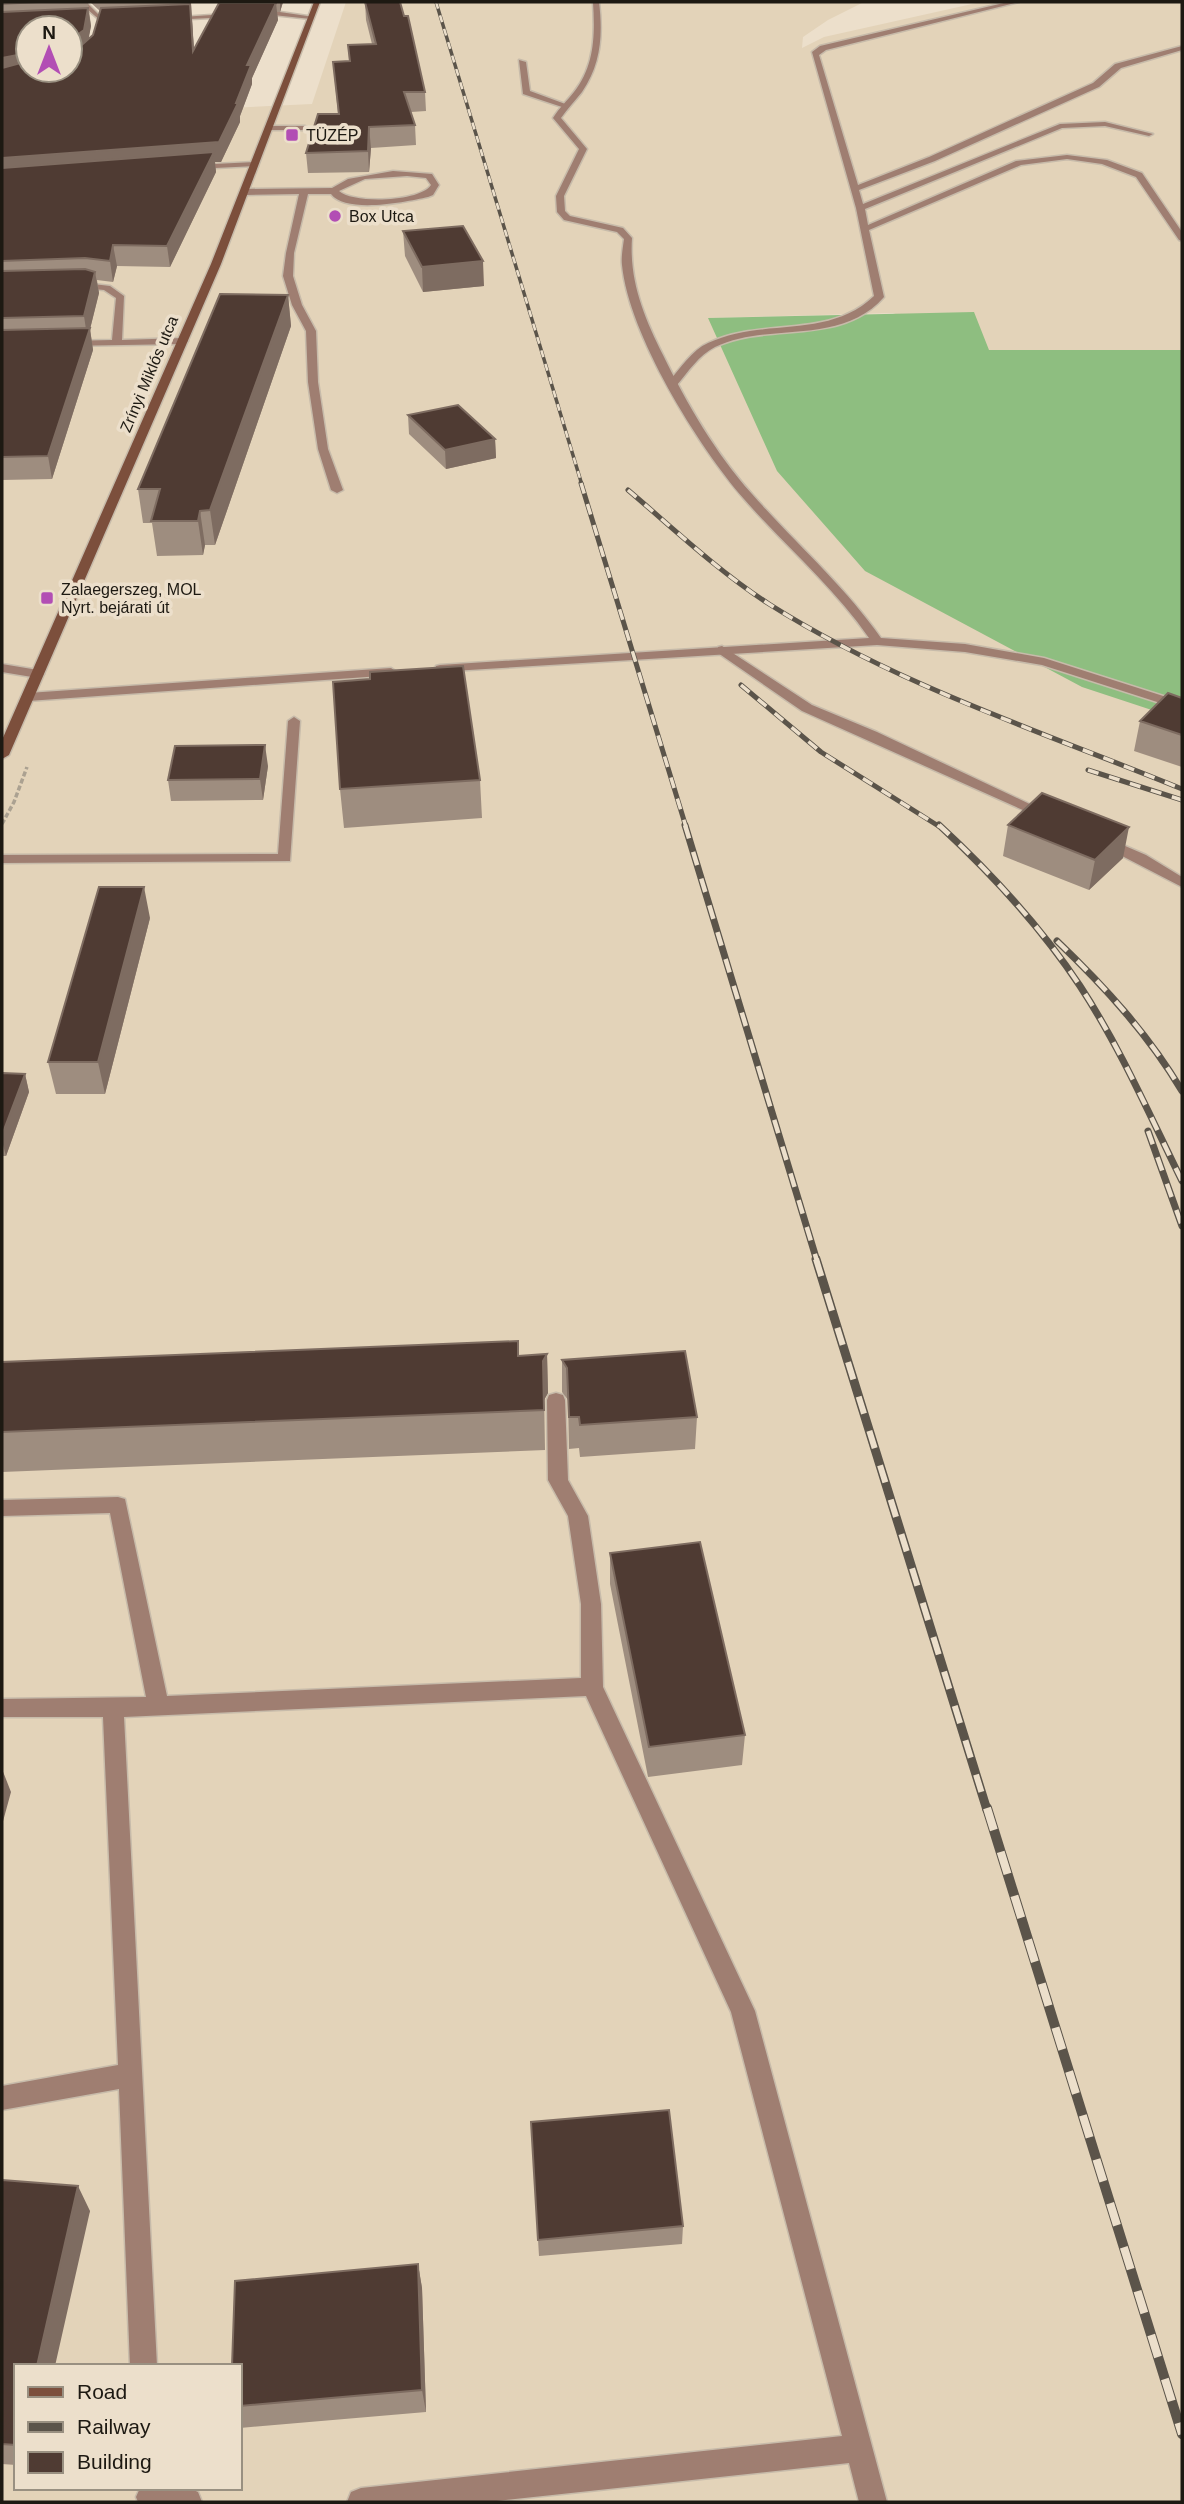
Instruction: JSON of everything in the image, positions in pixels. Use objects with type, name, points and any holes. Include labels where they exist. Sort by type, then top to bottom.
[{"type":"main road","name":"Zrínyi Miklós utca","points":[[2,755],[183,341],[245,192],[317,2]]},
{"type":"street","points":[[82,2],[101,21]]},
{"type":"street","points":[[596,2],[600,34],[598,48],[583,86],[558,115],[558,121],[578,140],[583,149],[560,196],[561,212],[567,218],[620,230],[628,238],[623,252],[628,281],[645,328],[673,383],[724,467],[772,524],[833,584],[877,641]]},
{"type":"street","points":[[673,383],[699,353],[717,342],[743,334],[844,322],[867,311],[879,297],[860,208],[815,54],[823,48],[1016,2]]},
{"type":"street","points":[[246,14],[295,5]]},
{"type":"street","points":[[156,18],[246,14],[311,17]]},
{"type":"street","points":[[84,22],[117,20]]},
{"type":"street","points":[[98,32],[101,21]]},
{"type":"street","points":[[855,190],[932,159],[1096,85],[1118,66],[1182,48]]},
{"type":"street","points":[[522,62],[526,92],[565,107]]},
{"type":"street","points":[[860,208],[1060,126],[1086,122],[1119,125],[1149,134]]},
{"type":"street","points":[[270,128],[305,128]]},
{"type":"street","points":[[1042,133],[1050,141]]},
{"type":"street","points":[[1059,149],[1067,158]]},
{"type":"street","points":[[865,229],[1019,163],[1067,158],[1104,162],[1139,175],[1182,238]]},
{"type":"street","points":[[183,167],[255,163]]},
{"type":"street","points":[[245,192],[334,191],[352,180],[399,174],[429,176],[435,185],[430,193],[407,199],[350,200],[337,196],[334,191]]},
{"type":"street","points":[[304,191],[290,253],[288,276],[297,305],[311,331],[313,382],[323,449],[337,491]]},
{"type":"street","points":[[72,284],[105,287],[117,292],[121,298],[117,343]]},
{"type":"street","points":[[53,345],[183,341]]},
{"type":"street","points":[[433,669],[877,641],[965,648],[1044,662],[1182,706]]},
{"type":"street","points":[[722,650],[807,708],[873,734],[1066,824]]},
{"type":"street","points":[[2,668],[38,674]]},
{"type":"street","points":[[28,696],[405,671]]},
{"type":"street","points":[[2,859],[285,858],[294,721]]},
{"type":"street","points":[[1091,835],[1141,858],[1182,883]]},
{"type":"street","points":[[555,1400],[558,1480],[578,1516],[591,1604],[592,1687],[743,2011],[873,2502]]},
{"type":"street","points":[[2,1508],[118,1504],[158,1706]]},
{"type":"street","points":[[2,1708],[113,1708],[592,1687]]},
{"type":"street","points":[[113,1708],[144,2364]]},
{"type":"street","points":[[2,2098],[130,2075]]},
{"type":"street","points":[[361,2502],[859,2448]]},
{"type":"street","points":[[150,2496],[188,2502]]},
{"type":"shaded area","points":[[346,2],[864,2],[828,20],[803,37],[802,48],[824,37],[981,2],[1182,2],[1182,350],[989,350],[893,313],[708,318],[1182,720],[1182,2502],[2,2502],[2,119],[312,104]]},
{"type":"green space","points":[[974,312],[989,350],[1182,350],[1182,720],[1082,687],[865,571],[777,471],[708,318]]},
{"type":"building","points":[[2,2],[39,2],[2,4]]},
{"type":"building","points":[[365,2],[400,2],[404,16],[408,16],[425,92],[404,92],[415,125],[369,127],[368,151],[306,153],[318,114],[339,114],[333,62],[350,61],[348,45],[376,44]]},
{"type":"building","points":[[219,3],[276,3],[247,65],[251,65],[238,103],[219,142],[2,158],[2,68],[14,65],[14,84],[84,84],[84,43],[93,35],[101,8],[190,4],[193,51]]},
{"type":"building","points":[[88,8],[84,30],[84,14],[14,14],[14,56],[2,58],[2,12]]},
{"type":"building","points":[[214,152],[167,246],[113,245],[110,261],[85,258],[2,261],[2,168]]},
{"type":"building","points":[[463,226],[483,261],[422,267],[403,231]]},
{"type":"building","points":[[85,269],[95,272],[84,316],[2,318],[2,271]]},
{"type":"building","points":[[220,294],[288,295],[210,510],[200,511],[198,521],[151,521],[160,489],[138,489]]},
{"type":"building","points":[[90,328],[48,456],[2,457],[2,330]]},
{"type":"building","points":[[458,405],[495,439],[445,450],[408,415]]},
{"type":"building","points":[[463,666],[480,780],[340,789],[333,682],[370,679],[370,672]]},
{"type":"building","points":[[1168,693],[1182,698],[1182,735],[1140,721]]},
{"type":"building","points":[[265,745],[260,779],[168,780],[175,746]]},
{"type":"building","points":[[1042,793],[1129,827],[1095,860],[1008,825]]},
{"type":"building","points":[[99,887],[144,887],[98,1062],[48,1062]]},
{"type":"building","points":[[2,1073],[25,1074],[2,1135]]},
{"type":"building","points":[[518,1341],[518,1356],[547,1354],[543,1361],[544,1410],[2,1432],[2,1362]]},
{"type":"building","points":[[685,1351],[697,1417],[580,1425],[579,1417],[569,1417],[567,1368],[562,1360]]},
{"type":"building","points":[[700,1542],[745,1735],[649,1747],[610,1553]]},
{"type":"building","points":[[669,2110],[683,2226],[538,2240],[531,2122]]},
{"type":"building","points":[[2,2180],[78,2186],[37,2364],[14,2364],[14,2445],[2,2444]]},
{"type":"building","points":[[418,2264],[422,2390],[242,2406],[242,2364],[232,2364],[235,2281]]},
{"type":"railway","points":[[436,2],[582,485]]},
{"type":"railway","points":[[581,483],[686,827]]},
{"type":"railway","points":[[628,490],[732,578],[818,633],[971,706],[1182,789]]},
{"type":"railway","points":[[741,685],[821,752],[940,827]]},
{"type":"railway","points":[[1088,770],[1182,800]]},
{"type":"railway","points":[[685,825],[817,1261]]},
{"type":"railway","points":[[939,825],[1014,901],[1080,986],[1121,1057],[1182,1181]]},
{"type":"railway","points":[[1057,941],[1125,1012],[1182,1091]]},
{"type":"railway","points":[[1148,1131],[1182,1226]]},
{"type":"railway","points":[[816,1259],[987,1810]]},
{"type":"railway","points":[[987,1808],[1182,2434]]},
{"type":"place","name":"TÜZÉP","points":[[292,135]]},
{"type":"place","name":"Box Utca","points":[[335,216]]},
{"type":"place","name":"Zalaegerszeg, MOL Nyrt. bejárati út","points":[[47,598]]}]
